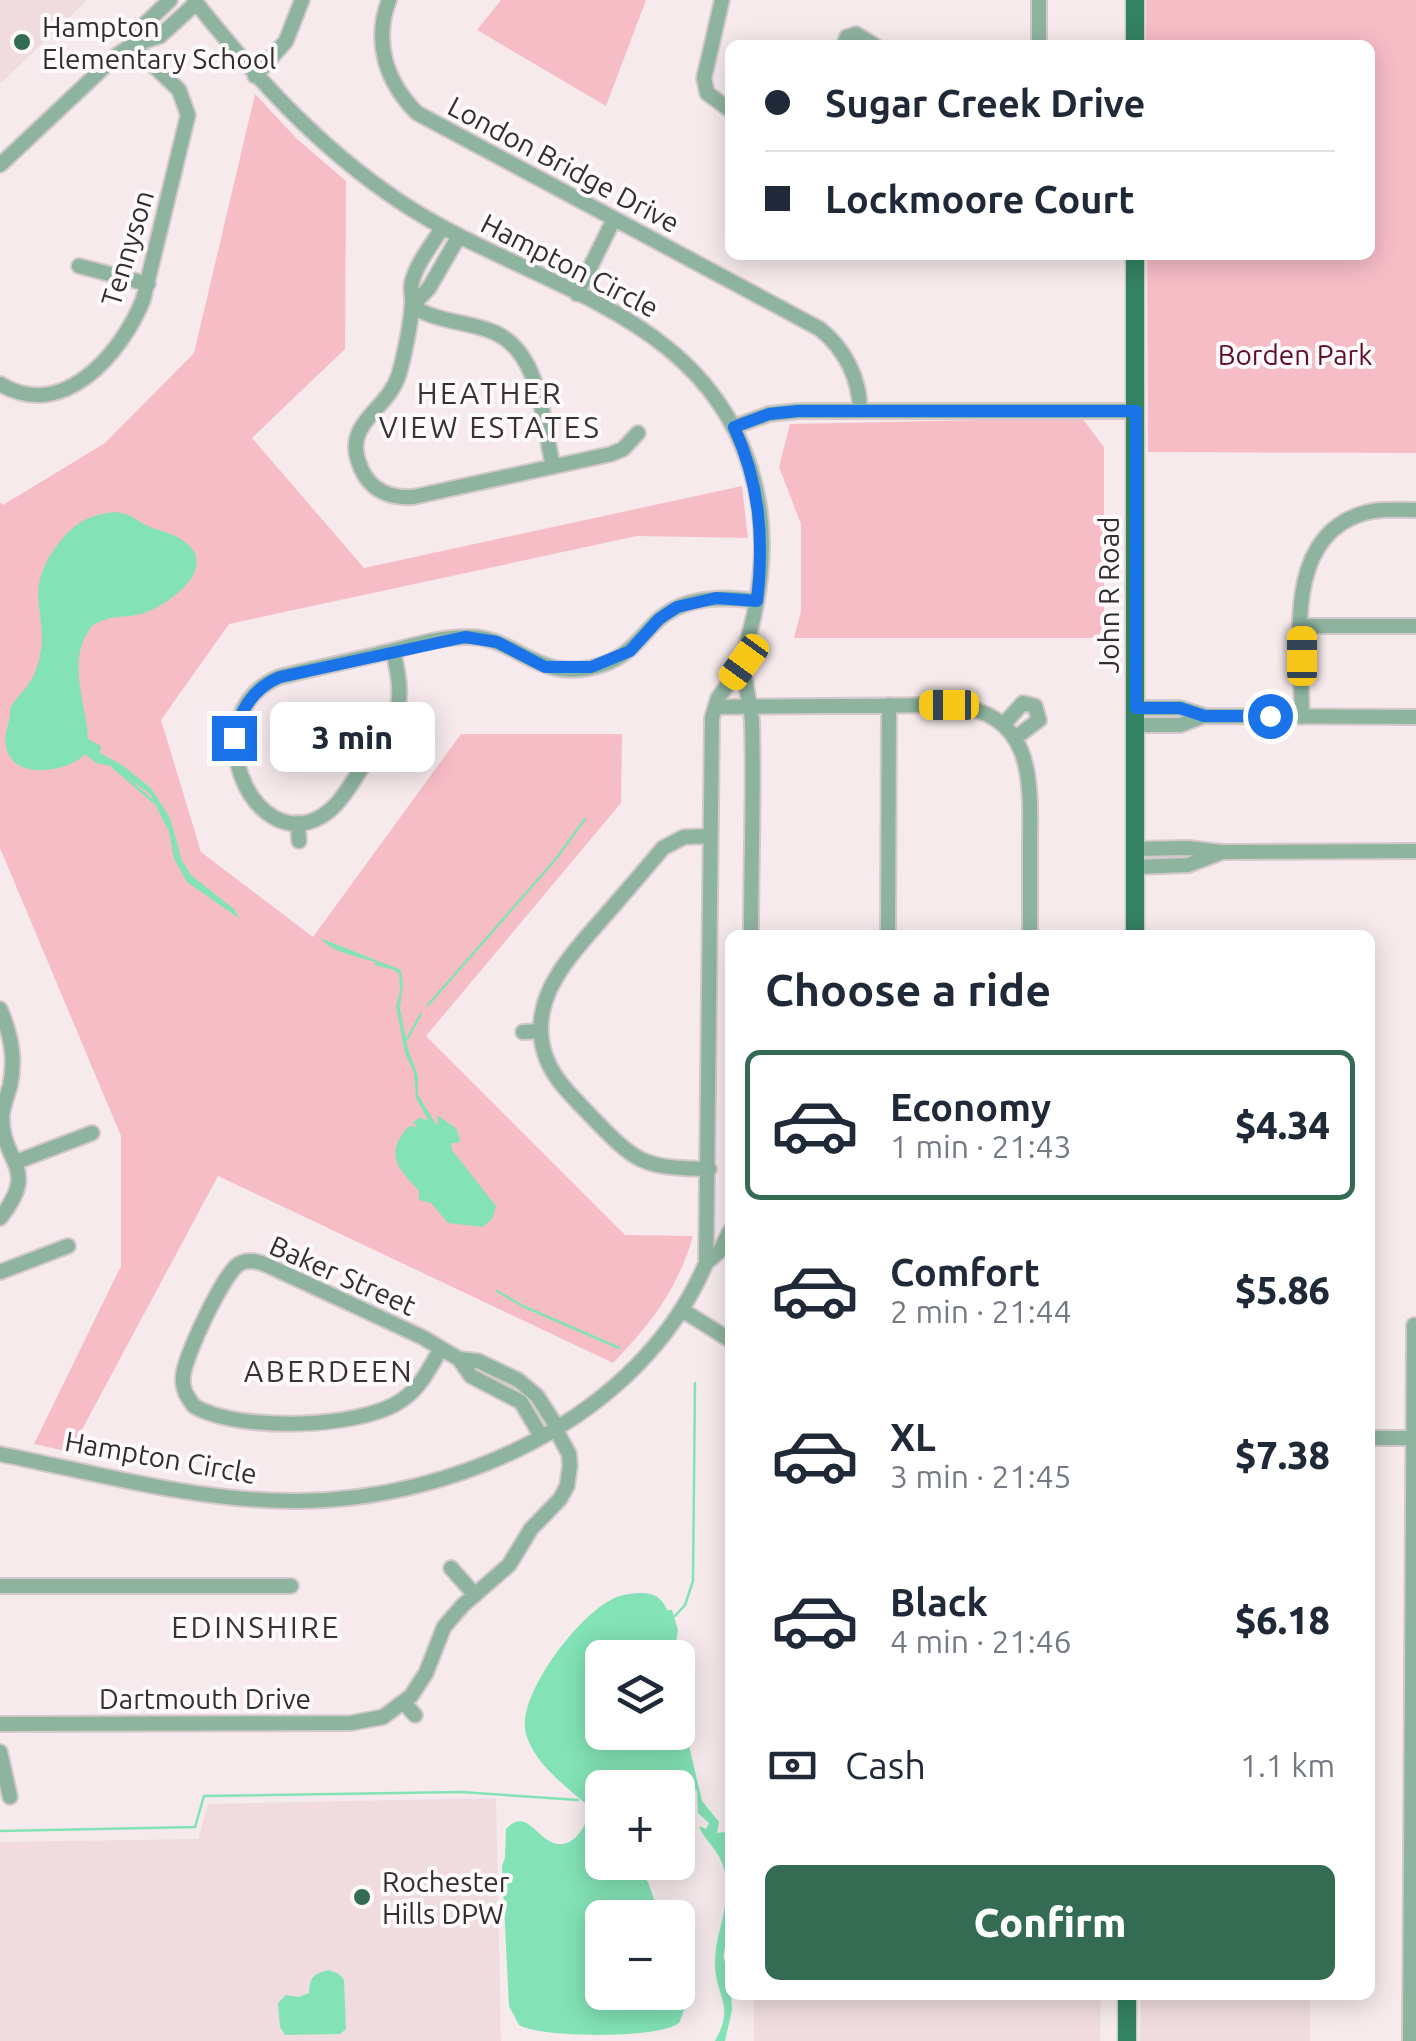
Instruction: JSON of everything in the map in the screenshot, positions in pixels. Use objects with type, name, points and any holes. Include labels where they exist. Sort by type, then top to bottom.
[{"type":"main road","points":[[1135,40],[1136,0]]},
{"type":"main road","name":"John R Road","points":[[1135,260],[1135,930]]},
{"type":"main road","points":[[1127,2000],[1127,2041]]},
{"type":"street","points":[[0,165],[132,45],[170,0]]},
{"type":"street","points":[[255,76],[286,41],[302,0]]},
{"type":"street","name":"London Bridge Drive","points":[[389,0],[382,35],[385,62],[396,88],[417,113],[820,329],[846,357],[859,392],[860,411]]},
{"type":"street","points":[[722,0],[704,85],[711,97],[725,107]]},
{"type":"street","points":[[1038,40],[1039,0]]},
{"type":"street","points":[[132,45],[160,36],[195,1]]},
{"type":"street","name":"Hampton Circle","points":[[195,1],[255,76],[338,156],[400,202],[442,228],[635,323],[674,352],[710,390],[734,427],[747,459],[759,504],[761,563],[757,601],[744,662],[712,718],[706,1264]]},
{"type":"street","name":"Tennyson","points":[[0,384],[38,396],[60,393],[81,382],[102,364],[139,311],[188,111],[179,90],[132,45]]},
{"type":"street","points":[[577,294],[614,219]]},
{"type":"street","points":[[442,228],[411,286],[412,306],[394,387],[368,416],[357,440],[358,460],[370,483],[394,496],[412,497],[624,449],[638,433]]},
{"type":"street","points":[[412,306],[429,288],[459,236]]},
{"type":"street","points":[[79,266],[148,284]]},
{"type":"street","points":[[412,306],[434,318],[496,333],[522,354],[532,372],[552,466]]},
{"type":"street","points":[[734,427],[782,412],[1136,411]]},
{"type":"street","points":[[1302,717],[1304,578],[1312,554],[1341,523],[1363,513],[1416,510]]},
{"type":"street","points":[[393,650],[401,688],[396,718],[336,805],[314,820],[298,823],[269,814],[243,780],[234,744],[244,707],[264,684],[280,677],[393,650],[476,637],[497,642],[545,667],[584,668],[601,665],[630,651],[659,619],[677,607],[716,598],[757,601]]},
{"type":"street","points":[[1302,626],[1416,626]]},
{"type":"street","name":"Hampton Circle","points":[[744,662],[751,706],[751,930]]},
{"type":"street","points":[[888,930],[889,705]]},
{"type":"street","points":[[1003,725],[1018,705],[1035,706],[1039,720],[1016,738]]},
{"type":"street","points":[[716,706],[962,706],[1003,725],[1016,738],[1030,780],[1030,930]]},
{"type":"street","points":[[1136,716],[1180,708],[1204,716],[1416,717]]},
{"type":"street","points":[[298,823],[299,841]]},
{"type":"street","points":[[709,1168],[654,1166],[626,1150],[557,1078],[546,1059],[541,1030],[544,1003],[564,965],[663,848],[684,838],[710,836]]},
{"type":"street","points":[[1135,858],[1188,848],[1221,852],[1416,850]]},
{"type":"street","points":[[0,1010],[10,1032],[14,1060],[2,1123],[19,1176],[16,1194],[0,1218]]},
{"type":"street","points":[[523,1032],[541,1030]]},
{"type":"street","points":[[16,1162],[92,1133]]},
{"type":"street","name":"Hampton Circle","points":[[0,1454],[218,1496],[293,1502],[355,1497],[423,1484],[480,1465],[551,1430],[625,1376],[656,1345],[682,1310],[706,1264],[725,1242]]},
{"type":"street","points":[[0,1272],[68,1246]]},
{"type":"street","name":"Baker Street","points":[[440,1350],[422,1380],[405,1398],[386,1408],[354,1416],[292,1422],[224,1418],[194,1406],[184,1386],[189,1355],[227,1278],[236,1266],[249,1260],[406,1330],[459,1359],[478,1361],[518,1380],[537,1396],[551,1430]]},
{"type":"street","points":[[682,1310],[725,1337]]},
{"type":"street","points":[[1410,2041],[1414,1325]]},
{"type":"street","name":"Baker Street","points":[[459,1359],[471,1376],[509,1394],[551,1430]]},
{"type":"street","points":[[509,1394],[518,1380]]},
{"type":"street","points":[[415,1715],[404,1703],[423,1680],[444,1627],[510,1565],[531,1528],[560,1499],[569,1478],[569,1454],[551,1430]]},
{"type":"street","points":[[1375,1438],[1413,1438]]},
{"type":"street","points":[[569,1478],[588,1483]]},
{"type":"street","points":[[451,1568],[475,1594]]},
{"type":"street","points":[[0,1586],[290,1586]]},
{"type":"street","name":"Dartmouth Drive","points":[[0,1724],[352,1722],[382,1716],[404,1703]]},
{"type":"street","points":[[0,1752],[10,1797]]},
{"type":"shaded area","name":"Hampton Elementary School","points":[[0,0],[87,0],[0,84]]},
{"type":"shaded area","points":[[115,512],[181,539],[194,552],[197,563],[187,584],[165,602],[144,613],[104,620],[90,628],[79,658],[88,739],[101,746],[100,753],[151,788],[170,818],[182,861],[191,875],[234,909],[240,919],[187,882],[174,859],[169,832],[150,794],[111,766],[96,763],[85,754],[68,765],[33,770],[14,761],[6,747],[10,708],[34,675],[41,651],[38,591],[48,559],[80,523]]},
{"type":"shaded area","points":[[320,938],[401,970],[400,1008],[418,1076],[418,1095],[436,1124],[437,1115],[456,1128],[460,1140],[451,1143],[452,1150],[496,1206],[492,1219],[483,1227],[448,1223],[431,1203],[419,1200],[419,1191],[396,1161],[401,1136],[409,1126],[417,1127],[413,1122],[419,1118],[428,1120],[416,1098],[414,1073],[405,1053],[396,1007],[399,974],[338,950]]},
{"type":"shaded area","points":[[638,1593],[656,1596],[667,1610],[672,1610],[677,1640],[585,1640],[585,1750],[690,1750],[695,1770],[585,1770],[585,1803],[537,1756],[526,1734],[525,1718],[539,1680],[552,1660],[581,1624],[612,1599]]},
{"type":"shaded area","points":[[695,1771],[702,1801],[719,1822],[717,1833],[725,1834],[725,1873],[699,1826],[706,1829],[709,1823],[698,1813]]},
{"type":"shaded area","points":[[496,1798],[501,2041],[0,2041],[0,1842],[198,1839],[208,1804]]},
{"type":"shaded area","points":[[522,1822],[546,1839],[562,1844],[585,1824],[585,1880],[646,1880],[654,1900],[585,1900],[585,2010],[684,2010],[679,2023],[625,2034],[550,2032],[519,2025],[509,2006],[502,1866],[506,1829]]},
{"type":"shaded area","points":[[725,1902],[725,2000],[731,2000],[732,2010],[725,2041],[715,2041],[724,2010],[715,1966]]},
{"type":"shaded area","points":[[329,1970],[344,1980],[346,2029],[340,2034],[285,2035],[280,2027],[278,2003],[286,1995],[299,1997],[309,1993],[313,1977]]},
{"type":"shaded area","points":[[754,2000],[1101,2000],[1100,2041],[754,2041]]},
{"type":"shaded area","points":[[1141,2000],[1310,2000],[1310,2041],[1140,2041]]},
{"type":"green space","points":[[501,0],[646,0],[606,106],[477,30]]},
{"type":"green space","name":"Borden Park","points":[[1146,0],[1416,0],[1416,453],[1148,452],[1147,260],[1375,260],[1375,40],[1146,40]]},
{"type":"green space","points":[[255,94],[297,139],[346,181],[345,349],[252,438],[364,568],[742,486],[748,538],[637,536],[229,624],[161,720],[201,852],[313,937],[461,734],[622,734],[621,803],[426,1036],[625,1235],[693,1236],[661,1305],[613,1363],[218,1176],[70,1452],[34,1444],[121,1266],[121,1136],[0,848],[0,502],[3,505],[105,443],[194,353]]},
{"type":"green space","points":[[1082,418],[1104,447],[1104,638],[794,638],[801,611],[801,524],[779,467],[790,424]]},
{"type":"waterway","points":[[113,767],[156,804]]},
{"type":"waterway","points":[[428,1005],[555,860],[585,819]]},
{"type":"waterway","points":[[376,964],[392,968]]},
{"type":"waterway","points":[[407,1039],[421,1014]]},
{"type":"waterway","points":[[497,1291],[619,1348]]},
{"type":"waterway","points":[[675,1616],[685,1605],[693,1581],[695,1383]]},
{"type":"waterway","points":[[0,1831],[195,1827],[204,1796],[461,1792],[578,1800]]},
{"type":"place","name":"Hampton Elementary School","points":[[22,42]]},
{"type":"place","name":"Rochester Hills DPW","points":[[362,1897]]},
{"type":"district","name":"HEATHER VIEW ESTATES","points":[[490,410]]},
{"type":"district","name":"ABERDEEN","points":[[329,1371]]},
{"type":"district","name":"EDINSHIRE","points":[[256,1627]]},
{"type":"route","points":[[234,738],[248,700],[264,684],[280,677],[465,637],[497,642],[545,667],[591,667],[630,651],[659,619],[677,607],[716,598],[757,601],[762,534],[759,504],[734,427],[756,417],[798,411],[1136,411],[1136,708],[1180,708],[1204,716],[1270,716]]}]
